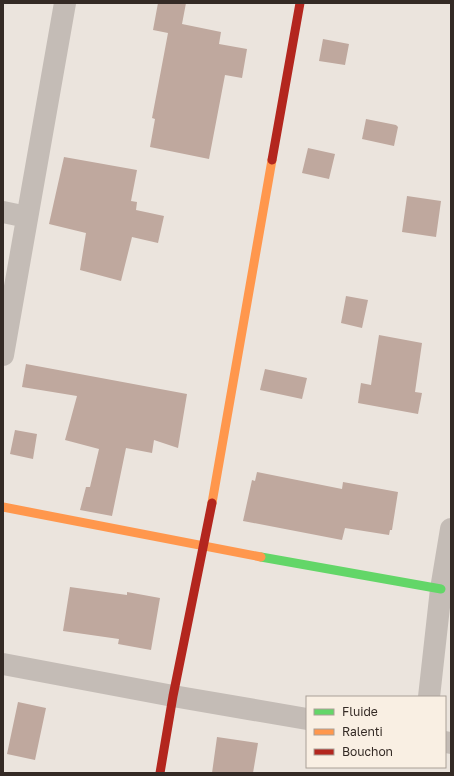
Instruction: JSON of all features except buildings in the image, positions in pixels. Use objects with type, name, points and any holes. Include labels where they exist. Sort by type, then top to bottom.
[{"type":"street","points":[[3,355],[65,3]]},
{"type":"street","points":[[160,773],[173,696],[204,546],[235,362],[300,3]]},
{"type":"street","points":[[3,212],[27,217]]},
{"type":"street","points":[[3,507],[204,546],[440,589]]},
{"type":"street","points":[[429,696],[440,589],[451,529]]},
{"type":"street","points":[[3,664],[173,696],[306,719]]},
{"type":"traffic: fast","points":[[261,557],[441,589]]},
{"type":"traffic: slow","points":[[212,503],[272,160]]},
{"type":"traffic: slow","points":[[3,507],[261,557]]},
{"type":"traffic: jam","points":[[272,160],[300,3]]},
{"type":"traffic: jam","points":[[160,773],[173,696],[212,503]]}]
